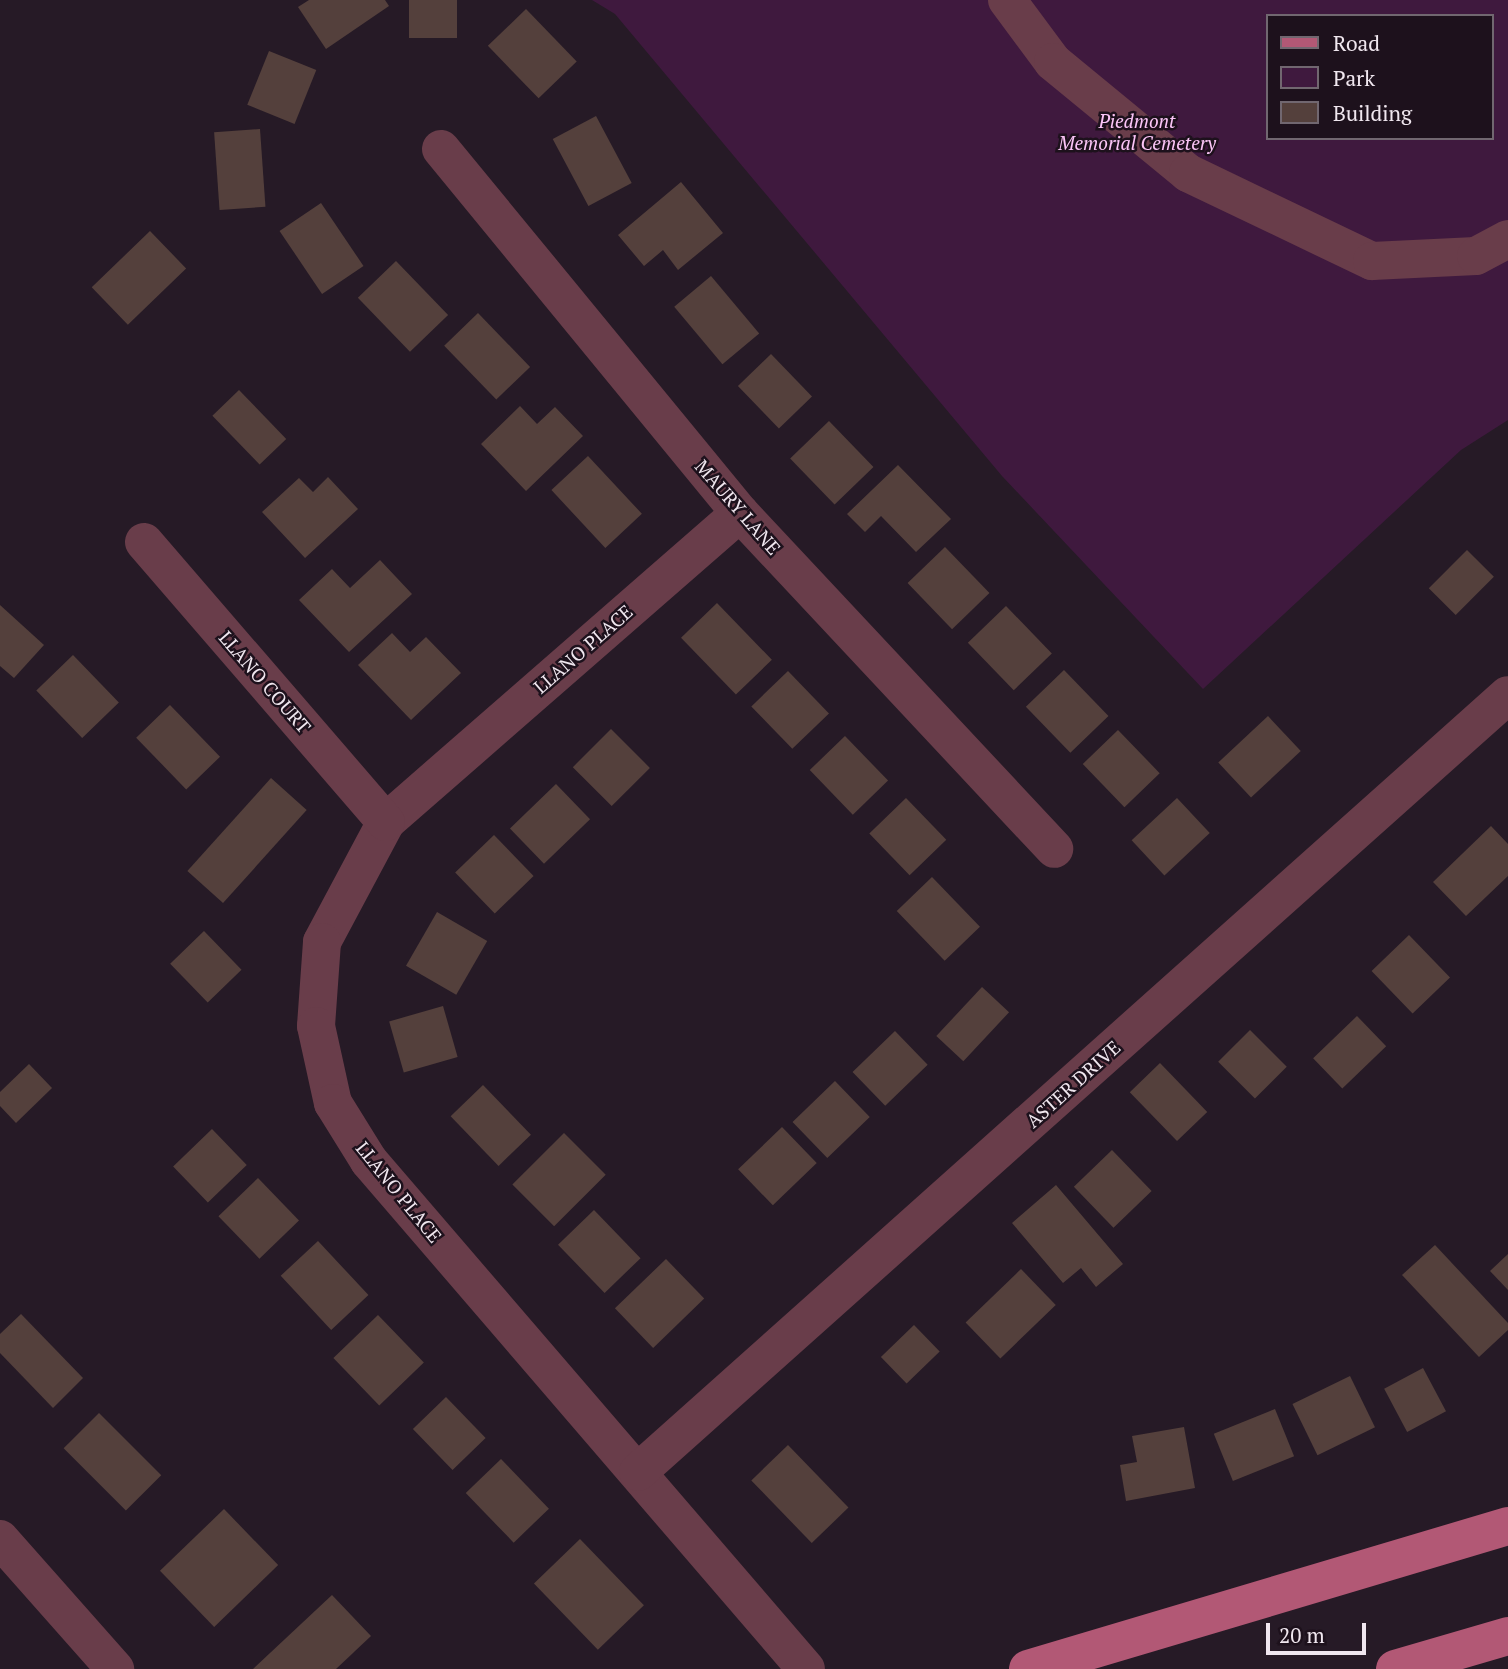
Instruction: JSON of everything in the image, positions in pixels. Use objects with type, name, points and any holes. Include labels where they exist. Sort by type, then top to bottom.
[{"type":"main road","points":[[1028,1669],[1508,1526]]},
{"type":"main road","points":[[1395,1669],[1508,1636]]},
{"type":"street","points":[[1007,0],[1053,62],[1188,173],[1372,261],[1476,256],[1508,239]]},
{"type":"street","name":"MAURY LANE","points":[[441,149],[740,513],[1054,849]]},
{"type":"street","name":"LLANO PLACE","points":[[740,513],[386,822],[322,942],[316,1026],[334,1103],[369,1161],[806,1669]]},
{"type":"street","name":"LLANO COURT","points":[[144,542],[386,822]]},
{"type":"street","name":"ASTER DRIVE","points":[[638,1472],[1508,695]]},
{"type":"street","points":[[0,1539],[116,1669]]},
{"type":"green space","name":"Piedmont Memorial Cemetery","points":[[592,0],[1508,0],[1508,420],[1461,450],[1203,689],[1002,476],[615,14]]},
{"type":"building","points":[[309,0],[385,0],[389,6],[326,49],[298,7]]},
{"type":"building","points":[[409,0],[457,0],[457,38],[409,38]]},
{"type":"building","points":[[526,9],[577,62],[539,98],[488,46]]},
{"type":"building","points":[[269,51],[316,70],[295,124],[247,105]]},
{"type":"building","points":[[596,116],[632,183],[588,206],[553,139]]},
{"type":"building","points":[[260,129],[265,207],[220,210],[214,132]]},
{"type":"building","points":[[681,182],[723,233],[678,270],[663,250],[644,266],[618,235]]},
{"type":"building","points":[[321,203],[363,266],[322,294],[280,231]]},
{"type":"building","points":[[150,231],[186,268],[128,325],[92,287]]},
{"type":"building","points":[[396,261],[448,315],[410,352],[358,298]]},
{"type":"building","points":[[711,276],[759,333],[722,364],[674,307]]},
{"type":"building","points":[[478,313],[530,367],[496,400],[444,346]]},
{"type":"building","points":[[771,354],[812,396],[779,428],[738,386]]},
{"type":"building","points":[[239,390],[286,439],[260,465],[212,416]]},
{"type":"building","points":[[520,406],[537,424],[555,407],[583,436],[526,491],[481,444]]},
{"type":"building","points":[[829,421],[873,467],[835,505],[790,459]]},
{"type":"building","points":[[588,456],[642,514],[605,548],[551,490]]},
{"type":"building","points":[[898,465],[951,519],[916,552],[881,516],[865,532],[847,514]]},
{"type":"building","points":[[328,477],[358,509],[305,558],[262,512],[299,478],[313,492]]},
{"type":"building","points":[[945,547],[989,593],[952,629],[908,583]]},
{"type":"building","points":[[1467,550],[1494,577],[1456,615],[1429,588]]},
{"type":"building","points":[[380,560],[412,594],[349,652],[299,600],[332,569],[350,588]]},
{"type":"building","points":[[717,603],[772,660],[736,695],[681,638]]},
{"type":"building","points":[[0,605],[44,645],[14,678],[0,666]]},
{"type":"building","points":[[1006,606],[1052,653],[1014,690],[968,643]]},
{"type":"building","points":[[392,633],[410,652],[426,637],[461,673],[411,720],[358,665]]},
{"type":"building","points":[[73,655],[119,702],[82,738],[36,690]]},
{"type":"building","points":[[1064,670],[1108,716],[1070,753],[1026,707]]},
{"type":"building","points":[[788,671],[829,713],[792,749],[751,706]]},
{"type":"building","points":[[170,705],[220,757],[186,789],[136,738]]},
{"type":"building","points":[[1268,716],[1301,751],[1251,797],[1218,762]]},
{"type":"building","points":[[611,729],[650,768],[612,806],[573,767]]},
{"type":"building","points":[[1118,730],[1160,773],[1124,807],[1083,764]]},
{"type":"building","points":[[845,736],[888,781],[853,815],[810,770]]},
{"type":"building","points":[[271,778],[307,810],[223,903],[187,871]]},
{"type":"building","points":[[556,784],[590,819],[544,864],[510,828]]},
{"type":"building","points":[[906,798],[946,840],[910,875],[869,833]]},
{"type":"building","points":[[1177,798],[1210,833],[1164,875],[1132,840]]},
{"type":"building","points":[[1491,826],[1508,844],[1508,876],[1466,916],[1433,882]]},
{"type":"building","points":[[494,835],[534,876],[495,914],[455,873]]},
{"type":"building","points":[[932,877],[980,927],[945,961],[897,911]]},
{"type":"building","points":[[437,912],[487,941],[456,995],[406,966]]},
{"type":"building","points":[[204,931],[242,970],[208,1002],[170,964]]},
{"type":"building","points":[[1409,935],[1450,977],[1413,1014],[1372,971]]},
{"type":"building","points":[[982,987],[1009,1012],[963,1061],[936,1036]]},
{"type":"building","points":[[443,1006],[458,1057],[404,1072],[389,1021]]},
{"type":"building","points":[[1357,1016],[1386,1046],[1342,1089],[1313,1058]]},
{"type":"building","points":[[1250,1030],[1287,1067],[1255,1099],[1218,1062]]},
{"type":"building","points":[[895,1031],[928,1065],[885,1106],[853,1072]]},
{"type":"building","points":[[1160,1063],[1207,1112],[1177,1141],[1130,1092]]},
{"type":"building","points":[[29,1064],[52,1088],[16,1123],[0,1106],[0,1092]]},
{"type":"building","points":[[835,1081],[870,1117],[827,1158],[793,1122]]},
{"type":"building","points":[[483,1085],[531,1135],[499,1166],[451,1116]]},
{"type":"building","points":[[782,1127],[817,1163],[773,1205],[738,1169]]},
{"type":"building","points":[[212,1129],[247,1165],[208,1202],[173,1167]]},
{"type":"building","points":[[564,1133],[606,1175],[554,1226],[512,1185]]},
{"type":"building","points":[[1112,1150],[1152,1191],[1113,1228],[1074,1187]]},
{"type":"building","points":[[258,1178],[299,1220],[259,1259],[218,1216]]},
{"type":"building","points":[[1056,1185],[1123,1264],[1096,1287],[1081,1268],[1063,1283],[1012,1223]]},
{"type":"building","points":[[594,1210],[641,1258],[605,1293],[558,1245]]},
{"type":"building","points":[[318,1241],[368,1295],[331,1330],[281,1276]]},
{"type":"building","points":[[1435,1245],[1508,1323],[1508,1330],[1479,1357],[1402,1275]]},
{"type":"building","points":[[1508,1254],[1508,1290],[1490,1271]]},
{"type":"building","points":[[666,1259],[704,1299],[653,1348],[615,1308]]},
{"type":"building","points":[[1021,1269],[1056,1305],[1000,1358],[966,1322]]},
{"type":"building","points":[[21,1314],[83,1378],[53,1408],[0,1353],[0,1334]]},
{"type":"building","points":[[378,1315],[424,1362],[379,1406],[333,1358]]},
{"type":"building","points":[[914,1325],[940,1352],[907,1384],[881,1357]]},
{"type":"building","points":[[1423,1368],[1446,1411],[1407,1432],[1384,1389]]},
{"type":"building","points":[[1350,1376],[1375,1427],[1317,1455],[1292,1404]]},
{"type":"building","points":[[446,1397],[486,1438],[453,1470],[413,1429]]},
{"type":"building","points":[[1275,1409],[1294,1456],[1233,1481],[1214,1434]]},
{"type":"building","points":[[99,1413],[161,1475],[126,1511],[64,1448]]},
{"type":"building","points":[[1184,1427],[1195,1488],[1126,1501],[1120,1465],[1137,1462],[1132,1436]]},
{"type":"building","points":[[788,1445],[848,1508],[812,1543],[751,1480]]},
{"type":"building","points":[[501,1459],[549,1509],[514,1543],[466,1493]]},
{"type":"building","points":[[224,1509],[278,1565],[214,1627],[160,1571]]},
{"type":"building","points":[[580,1539],[644,1605],[598,1650],[534,1583]]},
{"type":"building","points":[[332,1595],[371,1636],[336,1669],[253,1669]]}]
